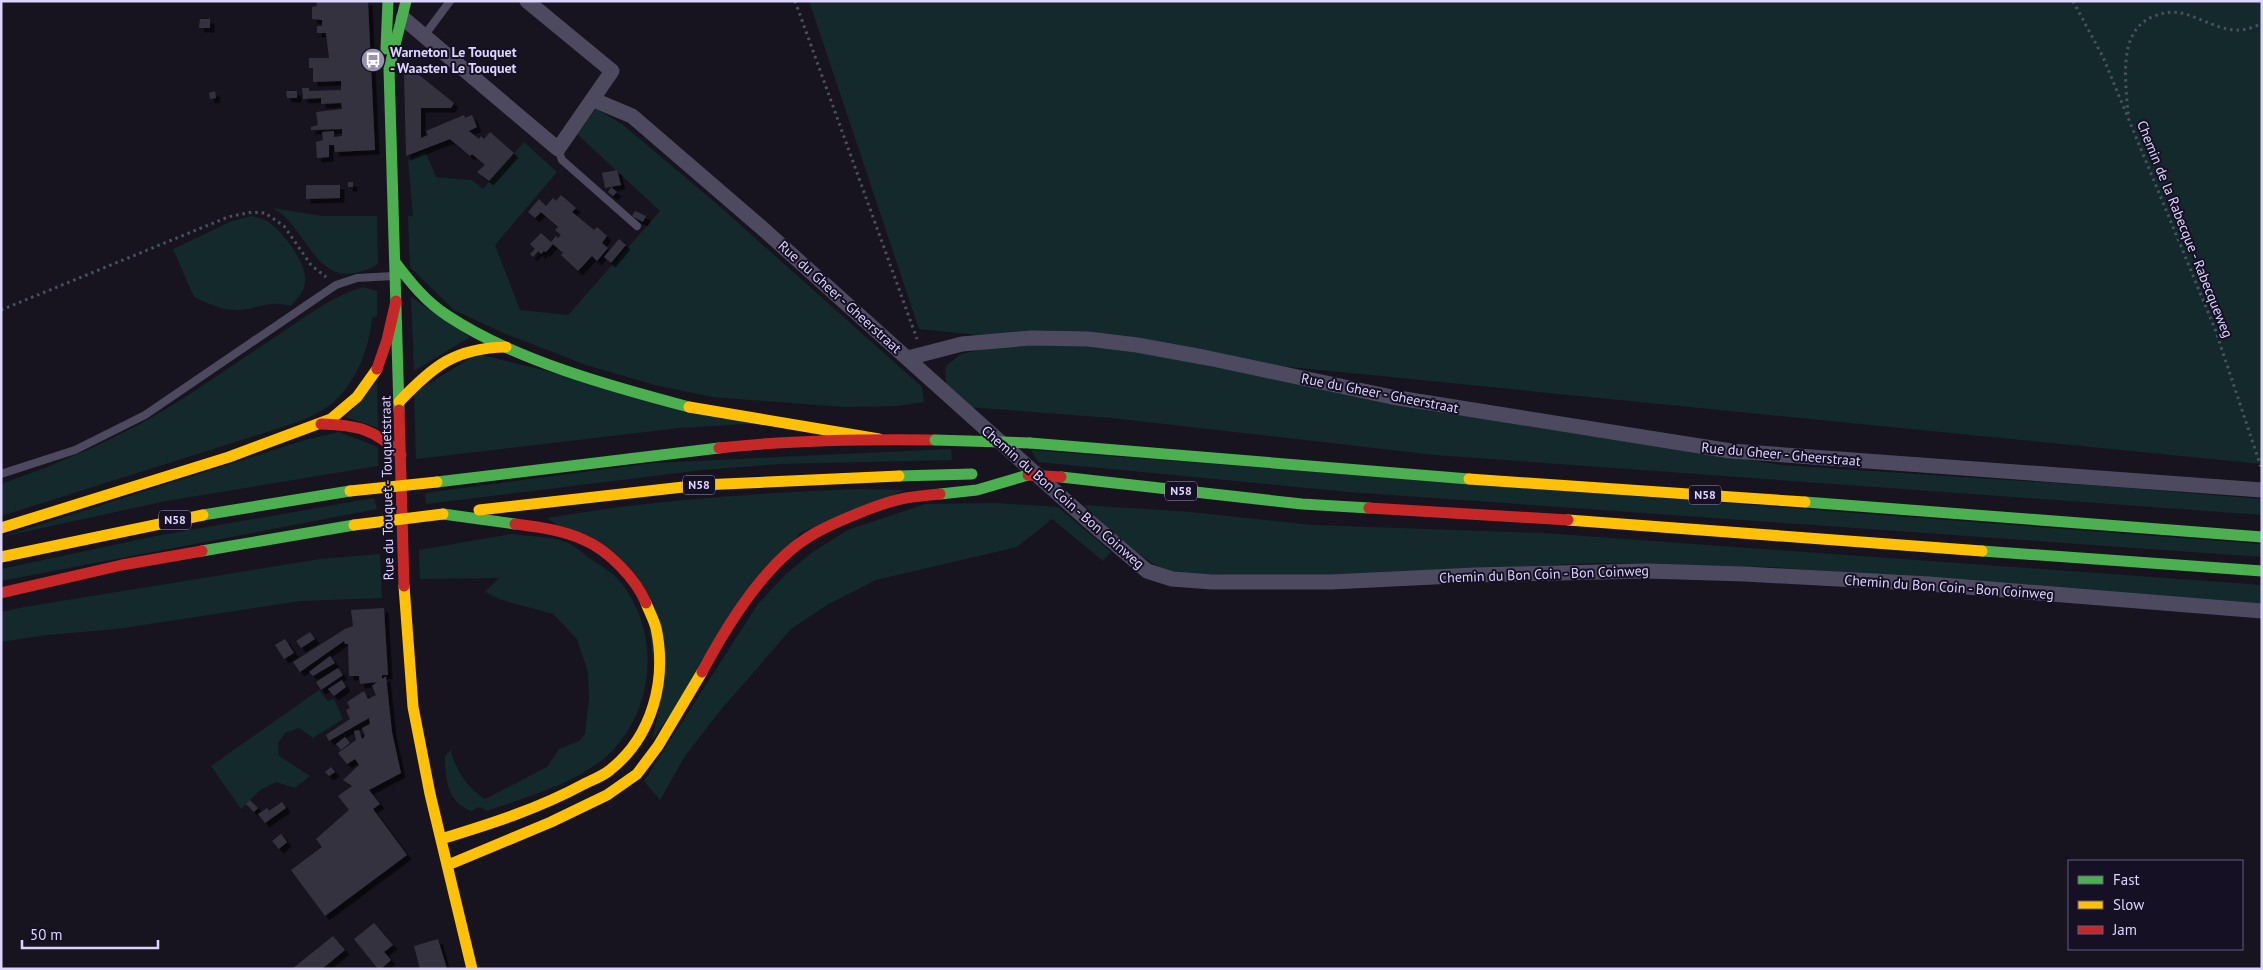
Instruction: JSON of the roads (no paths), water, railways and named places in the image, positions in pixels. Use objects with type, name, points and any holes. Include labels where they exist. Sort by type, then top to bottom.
[{"type":"main road","points":[[388,1],[387,54],[389,70]]},
{"type":"main road","name":"Rue du Touquet - Touquetstraat","points":[[406,1],[389,70],[400,402],[404,596],[413,707],[430,794],[472,969]]},
{"type":"main road","points":[[395,262],[415,289],[435,307],[462,324],[507,347],[609,385],[689,407],[879,439]]},
{"type":"main road","points":[[1,528],[229,457],[331,419],[357,397],[377,369],[387,340],[396,301]]},
{"type":"main road","points":[[400,402],[421,378],[447,358],[470,349],[507,347]]},
{"type":"main road","points":[[321,424],[344,424],[365,428],[384,438],[401,455]]},
{"type":"main road","name":"N58","points":[[1,557],[210,513],[350,491],[746,445],[879,439],[1030,443],[1548,485],[2262,536]]},
{"type":"main road","name":"N58","points":[[1,593],[122,565],[354,525],[701,485],[957,474],[1061,477],[1302,504],[1478,514],[2262,571]]},
{"type":"main road","points":[[448,865],[551,822],[607,795],[637,774],[658,746],[689,697],[715,648],[744,601],[781,560],[807,538],[853,516],[904,498],[977,490],[1028,475]]},
{"type":"main road","points":[[441,839],[497,822],[556,799],[610,770],[633,746],[648,723],[656,694],[660,664],[656,627],[642,594],[619,564],[585,540],[544,528],[443,514]]},
{"type":"street","points":[[403,18],[558,149],[594,100],[612,71],[527,1]]},
{"type":"street","name":"Rue du Gheer - Gheerstraat","points":[[594,100],[632,116],[915,356],[972,343],[1031,338],[1088,339],[1137,345],[1208,358],[1392,397],[1731,452],[2262,490]]},
{"type":"street","name":"Chemin du Bon Coin - Bon Coinweg","points":[[915,356],[953,401],[1140,565],[1147,571],[1172,579],[1212,582],[1331,582],[1475,575],[1647,571],[1746,574],[1930,584],[2262,611]]},
{"type":"lane","points":[[424,36],[450,1]]},
{"type":"lane","points":[[558,149],[562,160],[637,226]]},
{"type":"lane","points":[[1,474],[75,450],[145,415],[336,286],[357,278],[395,276]]},
{"type":"place","name":"Warneton Le Touquet - Waasten Le Touquet","points":[[373,60]]}]
